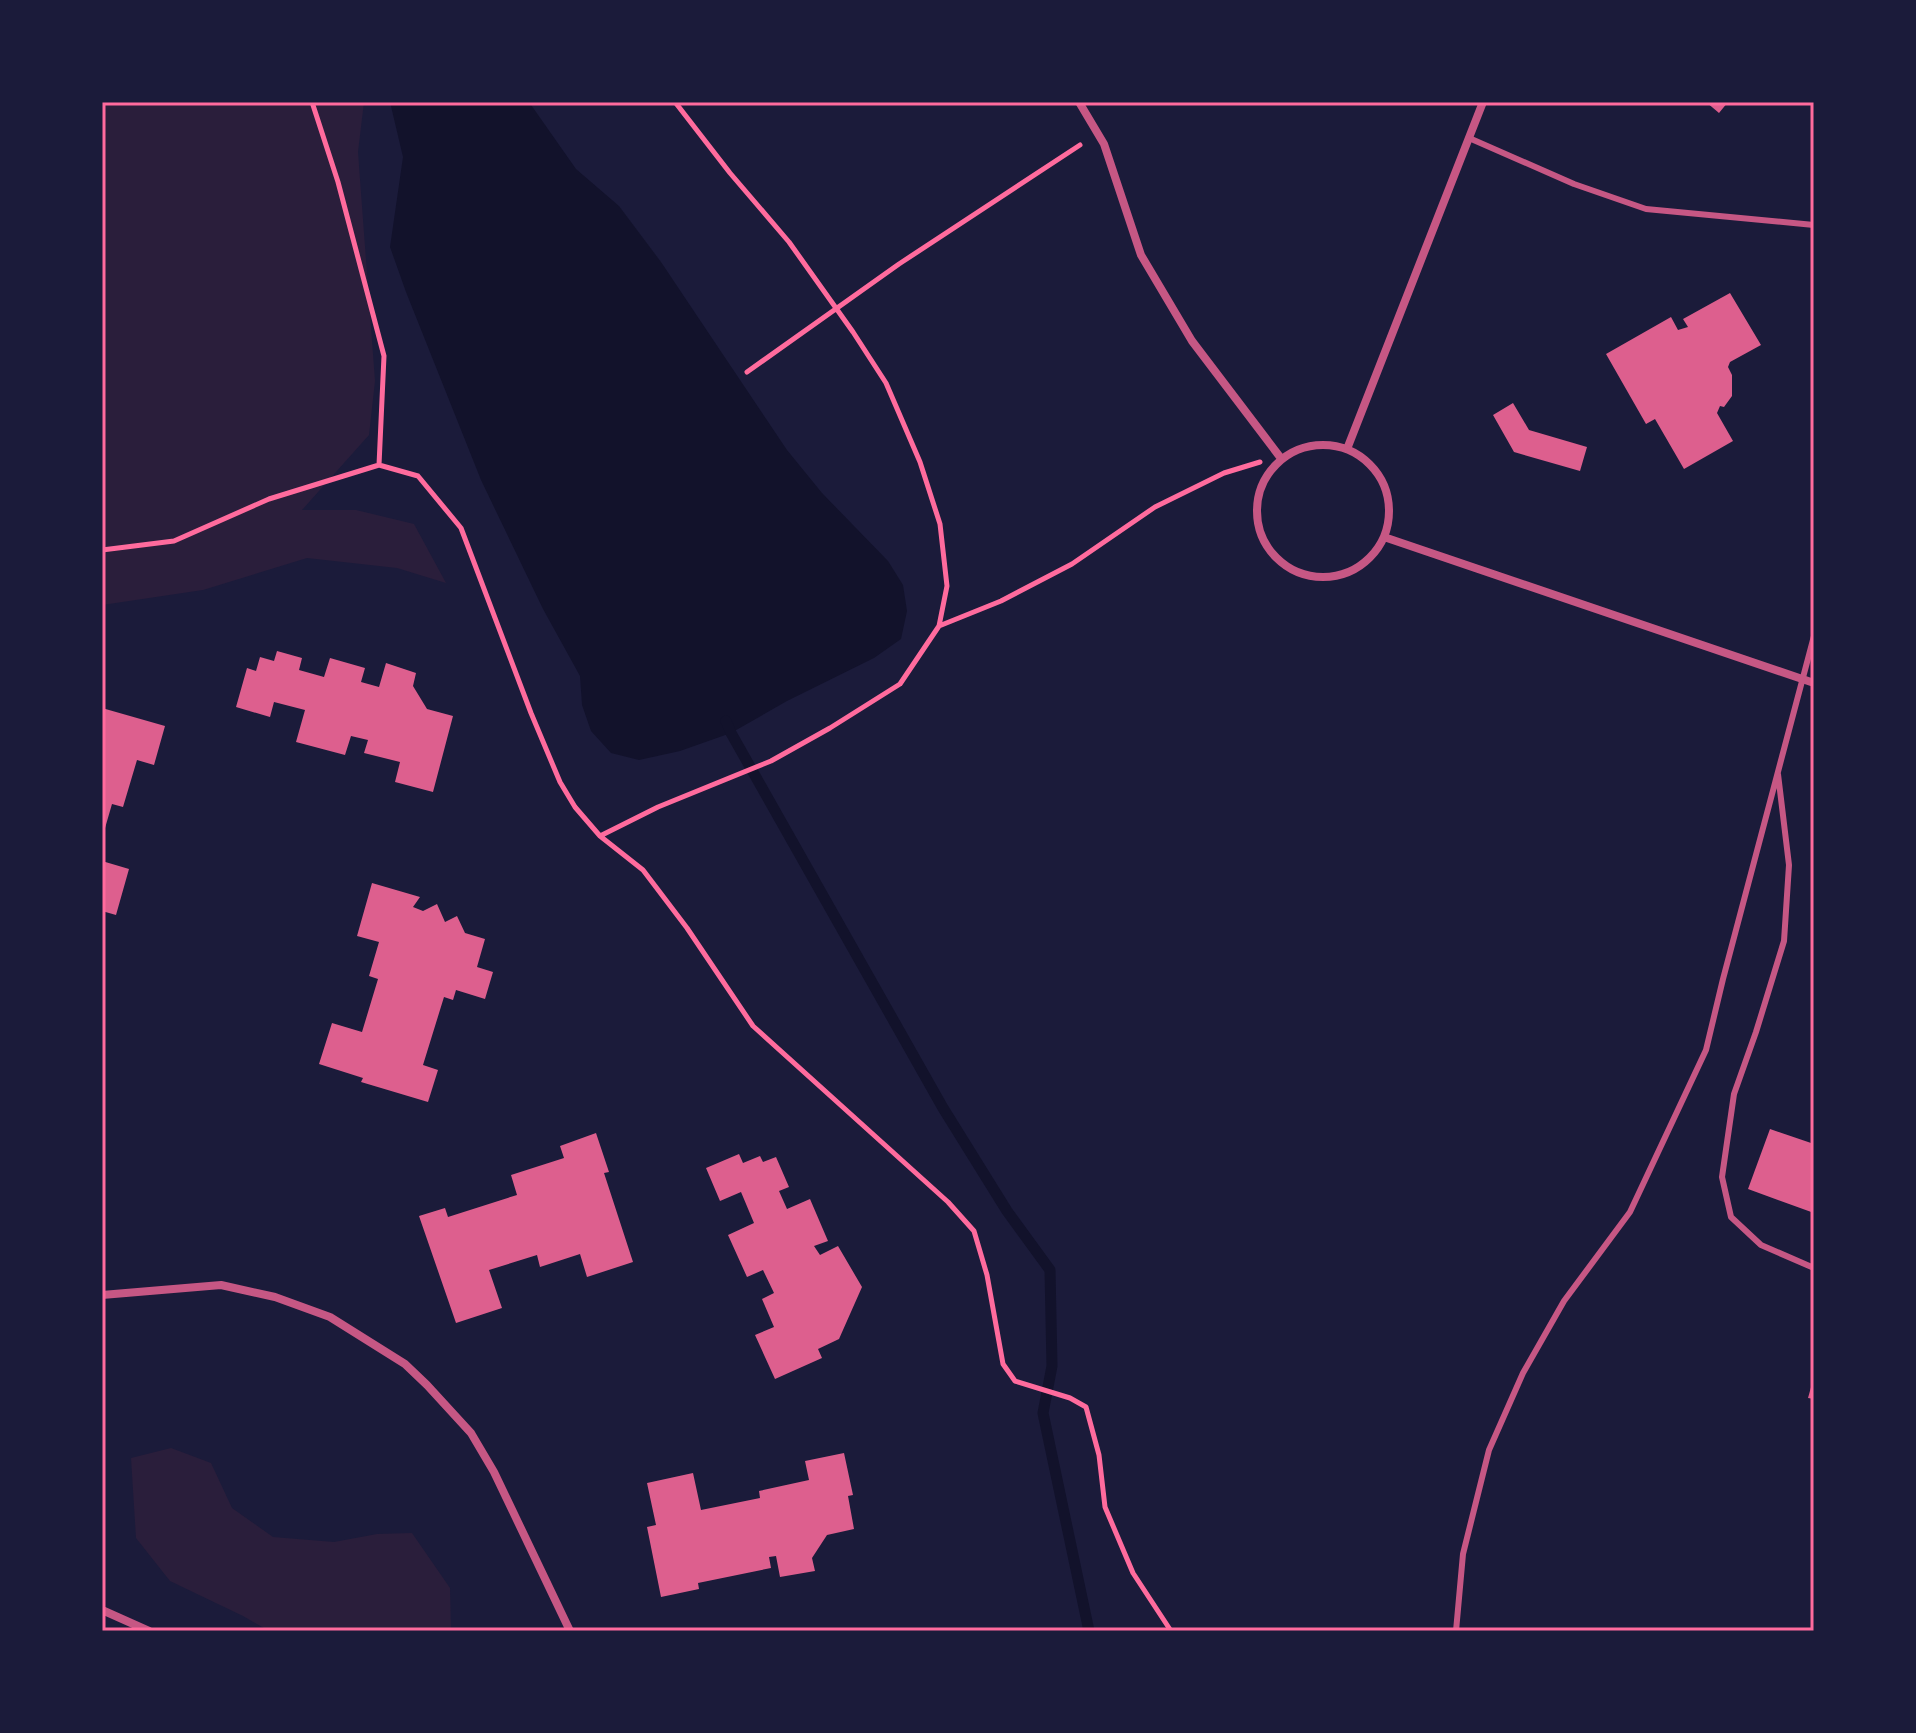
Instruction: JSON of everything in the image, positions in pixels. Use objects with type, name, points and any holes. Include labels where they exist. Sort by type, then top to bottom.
[{"type":"street","points":[[1079,102],[1104,144],[1141,255],[1192,341],[1280,457]]},
{"type":"street","points":[[1347,449],[1483,102]]},
{"type":"street","points":[[1325,444],[1347,449],[1365,459],[1379,476],[1388,495],[1389,517],[1384,537],[1372,556],[1355,569],[1333,577],[1311,576],[1290,569],[1273,555],[1261,536],[1256,515],[1259,493],[1268,473],[1280,457],[1303,447],[1325,444]]},
{"type":"street","points":[[1384,537],[1814,683]]},
{"type":"street","points":[[102,1295],[221,1285],[275,1297],[330,1317],[405,1364],[471,1433],[570,1631]]},
{"type":"street","points":[[102,1610],[149,1631]]},
{"type":"lane","points":[[1469,138],[1574,184],[1646,209],[1814,225]]},
{"type":"lane","points":[[1456,1631],[1463,1554],[1489,1450],[1523,1373],[1564,1301],[1630,1212],[1706,1050],[1814,636]]},
{"type":"lane","points":[[1778,771],[1789,865],[1784,941],[1734,1094],[1722,1177],[1731,1217],[1761,1245],[1814,1268]]},
{"type":"path","points":[[312,102],[338,182],[384,356],[379,465]]},
{"type":"path","points":[[600,836],[658,807],[771,761],[900,684],[939,626],[947,586],[940,524],[920,462],[886,383],[789,242],[675,102]]},
{"type":"path","points":[[747,372],[899,264],[1098,134]]},
{"type":"path","points":[[939,626],[1001,601],[1072,564],[1155,507],[1224,473],[1280,457]]},
{"type":"path","points":[[102,550],[174,541],[269,499],[379,465],[418,476],[461,528],[531,713],[560,782],[575,807],[600,836],[643,870],[687,928],[753,1026],[948,1202],[974,1231],[987,1275],[1003,1364],[1015,1381],[1063,1396],[1086,1407],[1099,1455],[1105,1507],[1133,1573],[1171,1631]]},
{"type":"shaded area","points":[[102,102],[364,102],[358,152],[375,381],[369,435],[302,510],[356,510],[414,524],[446,583],[397,568],[307,558],[203,590],[102,605],[102,200],[105,170]]},
{"type":"shaded area","points":[[390,102],[529,102],[576,169],[619,206],[661,262],[787,450],[822,493],[888,561],[903,585],[907,611],[901,639],[874,658],[731,733],[680,751],[639,760],[611,753],[591,731],[582,705],[580,676],[543,609],[481,480],[390,247],[403,157]]},
{"type":"shaded area","points":[[171,1448],[211,1463],[232,1508],[273,1537],[334,1542],[377,1534],[412,1533],[450,1588],[451,1631],[269,1631],[170,1581],[136,1538],[131,1458]]},
{"type":"building","points":[[1706,102],[1728,102],[1719,113]]},
{"type":"building","points":[[1730,293],[1761,345],[1730,362],[1728,367],[1732,375],[1732,396],[1717,413],[1733,441],[1684,469],[1655,419],[1646,424],[1606,354],[1671,317],[1678,330],[1688,327],[1683,319]]},
{"type":"building","points":[[1513,403],[1529,430],[1587,447],[1580,471],[1514,452],[1493,415]]},
{"type":"building","points":[[277,651],[302,658],[299,670],[324,677],[330,658],[365,668],[361,682],[379,687],[386,663],[416,673],[413,686],[427,709],[453,716],[433,792],[395,782],[400,762],[364,753],[368,740],[351,736],[345,755],[296,742],[305,710],[274,702],[270,717],[236,707],[247,668],[256,671],[260,657],[274,661]]},
{"type":"building","points":[[102,708],[165,726],[154,765],[137,760],[123,807],[112,804],[103,835]]},
{"type":"building","points":[[102,861],[129,869],[116,915],[102,911]]},
{"type":"building","points":[[372,883],[420,897],[413,907],[423,911],[437,904],[445,922],[457,916],[465,933],[485,939],[477,967],[493,972],[485,999],[456,990],[453,1000],[444,997],[423,1065],[438,1070],[428,1102],[361,1082],[363,1078],[319,1064],[332,1023],[362,1032],[378,979],[369,976],[379,942],[357,936]]},
{"type":"building","points":[[1770,1129],[1814,1144],[1814,1213],[1748,1189]]},
{"type":"building","points":[[596,1133],[609,1172],[604,1173],[633,1262],[587,1277],[580,1254],[540,1267],[537,1255],[489,1270],[502,1308],[456,1323],[419,1216],[445,1208],[448,1217],[517,1195],[511,1175],[564,1158],[560,1146]]},
{"type":"building","points":[[739,1154],[743,1163],[760,1156],[763,1162],[776,1157],[789,1187],[779,1191],[787,1209],[810,1199],[828,1241],[814,1246],[820,1255],[838,1246],[862,1287],[839,1339],[818,1349],[822,1358],[775,1379],[755,1335],[774,1327],[762,1299],[774,1293],[763,1270],[747,1277],[728,1235],[754,1223],[741,1192],[720,1201],[706,1168]]},
{"type":"building","points":[[1814,1380],[1814,1399],[1808,1398]]},
{"type":"building","points":[[844,1453],[853,1495],[848,1496],[854,1529],[827,1535],[812,1558],[815,1571],[780,1577],[776,1556],[769,1557],[771,1568],[698,1583],[699,1589],[661,1597],[647,1527],[656,1525],[647,1483],[693,1473],[701,1510],[760,1498],[759,1491],[809,1480],[805,1461]]},
{"type":"waterway","points":[[726,721],[943,1108],[1007,1211],[1050,1270],[1052,1366],[1043,1413],[1089,1631]]}]
